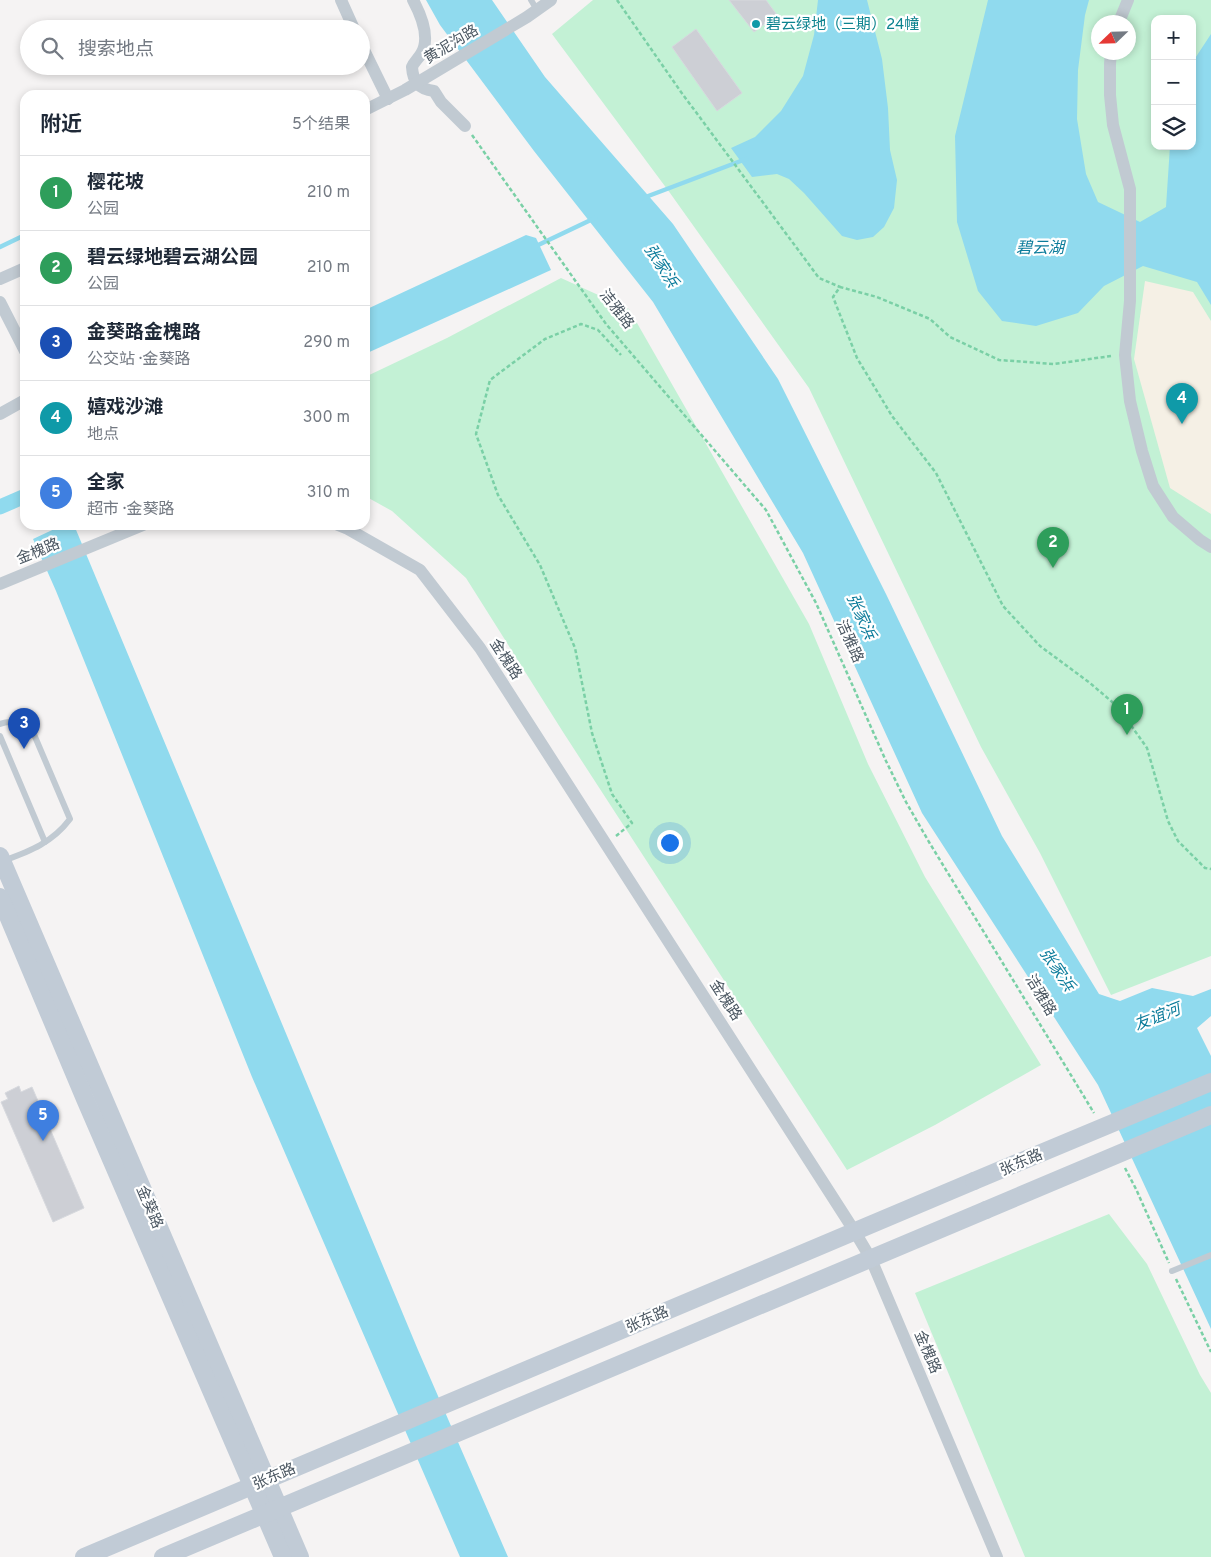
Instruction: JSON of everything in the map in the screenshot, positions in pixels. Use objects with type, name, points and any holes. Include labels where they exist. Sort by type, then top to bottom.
[{"type":"main road","name":"金葵路","points":[[1,859],[272,1511],[300,1557]]},
{"type":"main road","name":"金葵路","points":[[0,897],[119,1181],[260,1482]]},
{"type":"main road","name":"张东路","points":[[84,1557],[1211,1082]]},
{"type":"main road","name":"张东路","points":[[163,1557],[1211,1115]]},
{"type":"main road","name":"金葵路","points":[[272,1511],[283,1557]]},
{"type":"street","points":[[341,0],[350,20]]},
{"type":"street","points":[[413,0],[424,27],[424,46],[412,67],[412,75],[424,90],[434,92],[441,102],[465,126]]},
{"type":"street","name":"黄泥沟路","points":[[370,108],[417,83],[511,26],[534,5],[551,0]]},
{"type":"street","points":[[1122,15],[1128,0]]},
{"type":"street","points":[[1110,60],[1110,95],[1113,125],[1130,188],[1130,301],[1125,355],[1130,401],[1153,486],[1173,517],[1211,547]]},
{"type":"street","points":[[370,62],[388,99]]},
{"type":"street","points":[[0,279],[20,270]]},
{"type":"street","points":[[0,302],[20,341]]},
{"type":"street","points":[[0,414],[20,403]]},
{"type":"street","name":"金槐路","points":[[0,584],[132,530]]},
{"type":"street","name":"金槐路","points":[[350,530],[420,570],[480,648],[854,1232],[871,1259],[997,1557]]},
{"type":"lane","points":[[0,724],[7,721],[24,725],[33,732],[70,819],[60,832],[33,850],[1,859]]},
{"type":"lane","points":[[0,736],[45,842]]},
{"type":"lane","points":[[1172,1271],[1211,1255]]},
{"type":"path","points":[[617,0],[819,278],[840,287],[877,297],[930,319],[950,337],[999,360],[1054,364],[1125,355]]},
{"type":"path","name":"洁雅路","points":[[465,126],[606,324],[766,510],[816,602],[906,802],[1095,1114]]},
{"type":"path","points":[[840,287],[833,297],[857,358],[892,416],[936,473],[1003,606],[1040,646],[1090,683],[1118,707],[1147,748],[1168,821],[1178,841],[1205,868],[1211,869]]},
{"type":"path","points":[[606,844],[632,823],[612,794],[592,733],[575,648],[540,565],[498,495],[476,434],[490,380],[545,338],[581,324],[598,330],[621,355]]},
{"type":"path","points":[[1123,1164],[1211,1352]]},
{"type":"green space","points":[[593,0],[1211,0],[1211,956],[1111,995],[1040,853],[981,747],[809,388],[670,193],[552,34]]},
{"type":"green space","points":[[561,278],[629,309],[809,624],[868,764],[925,877],[1041,1065],[935,1125],[847,1170],[563,732],[466,578],[392,511],[370,499],[370,375],[447,338]]},
{"type":"green space","points":[[1109,1214],[1147,1264],[1200,1375],[1211,1393],[1211,1557],[1025,1557],[915,1293]]},
{"type":"sand","points":[[1145,281],[1193,292],[1211,321],[1211,514],[1170,488],[1134,359]]},
{"type":"water","points":[[426,0],[492,0],[545,77],[673,224],[778,379],[886,594],[1002,836],[1099,994],[1120,1001],[1152,988],[1193,996],[1211,989],[1211,1016],[1197,1028],[1211,1056],[1211,1329],[1098,1085],[922,813],[803,553],[653,302],[534,151],[440,25]]},
{"type":"water","points":[[818,0],[867,0],[882,59],[888,108],[890,150],[897,180],[894,208],[884,227],[873,237],[857,240],[842,236],[789,179],[777,174],[752,177],[731,148],[755,137],[781,111],[803,76],[814,35]]},
{"type":"water","name":"碧云湖","points":[[988,0],[1089,0],[1085,15],[1078,70],[1077,119],[1086,174],[1098,202],[1140,222],[1166,207],[1170,150],[1196,150],[1196,57],[1211,34],[1211,305],[1197,282],[1143,266],[1104,286],[1078,313],[1036,326],[1002,321],[978,291],[957,222],[955,136]]},
{"type":"water","points":[[526,235],[536,238],[551,270],[370,352],[370,308]]},
{"type":"water","points":[[52,530],[76,530],[418,1350],[508,1557],[460,1557],[252,1077],[56,591],[33,539]]},
{"type":"building","name":"碧云绿地（三期）24幢","points":[[729,0],[766,0],[777,15],[754,32]]},
{"type":"building","points":[[696,29],[742,93],[717,111],[672,47]]},
{"type":"building","points":[[19,1086],[21,1092],[32,1087],[84,1208],[53,1222],[1,1102],[8,1099],[5,1093]]},
{"type":"waterway","points":[[643,198],[746,159]]},
{"type":"waterway","points":[[534,247],[595,218]]},
{"type":"waterway","points":[[0,247],[20,237]]},
{"type":"waterway","points":[[0,507],[20,498]]},
{"type":"place","name":"碧云绿地（三期）24幢","points":[[756,24]]},
{"type":"place","name":"嬉戏沙滩","points":[[1182,424]]},
{"type":"place","name":"碧云绿地·碧云湖公园","points":[[1053,568]]},
{"type":"place","name":"樱花坡","points":[[1127,735]]},
{"type":"place","name":"金葵路金槐路","points":[[24,749]]},
{"type":"place","name":"全家","points":[[43,1141]]},
{"type":"water label","name":"张家浜","points":[[662,265]]},
{"type":"water label","name":"张家浜","points":[[862,616]]},
{"type":"water label","name":"张家浜","points":[[1058,969]]},
{"type":"water label","name":"友谊河","points":[[1157,1016]]}]
